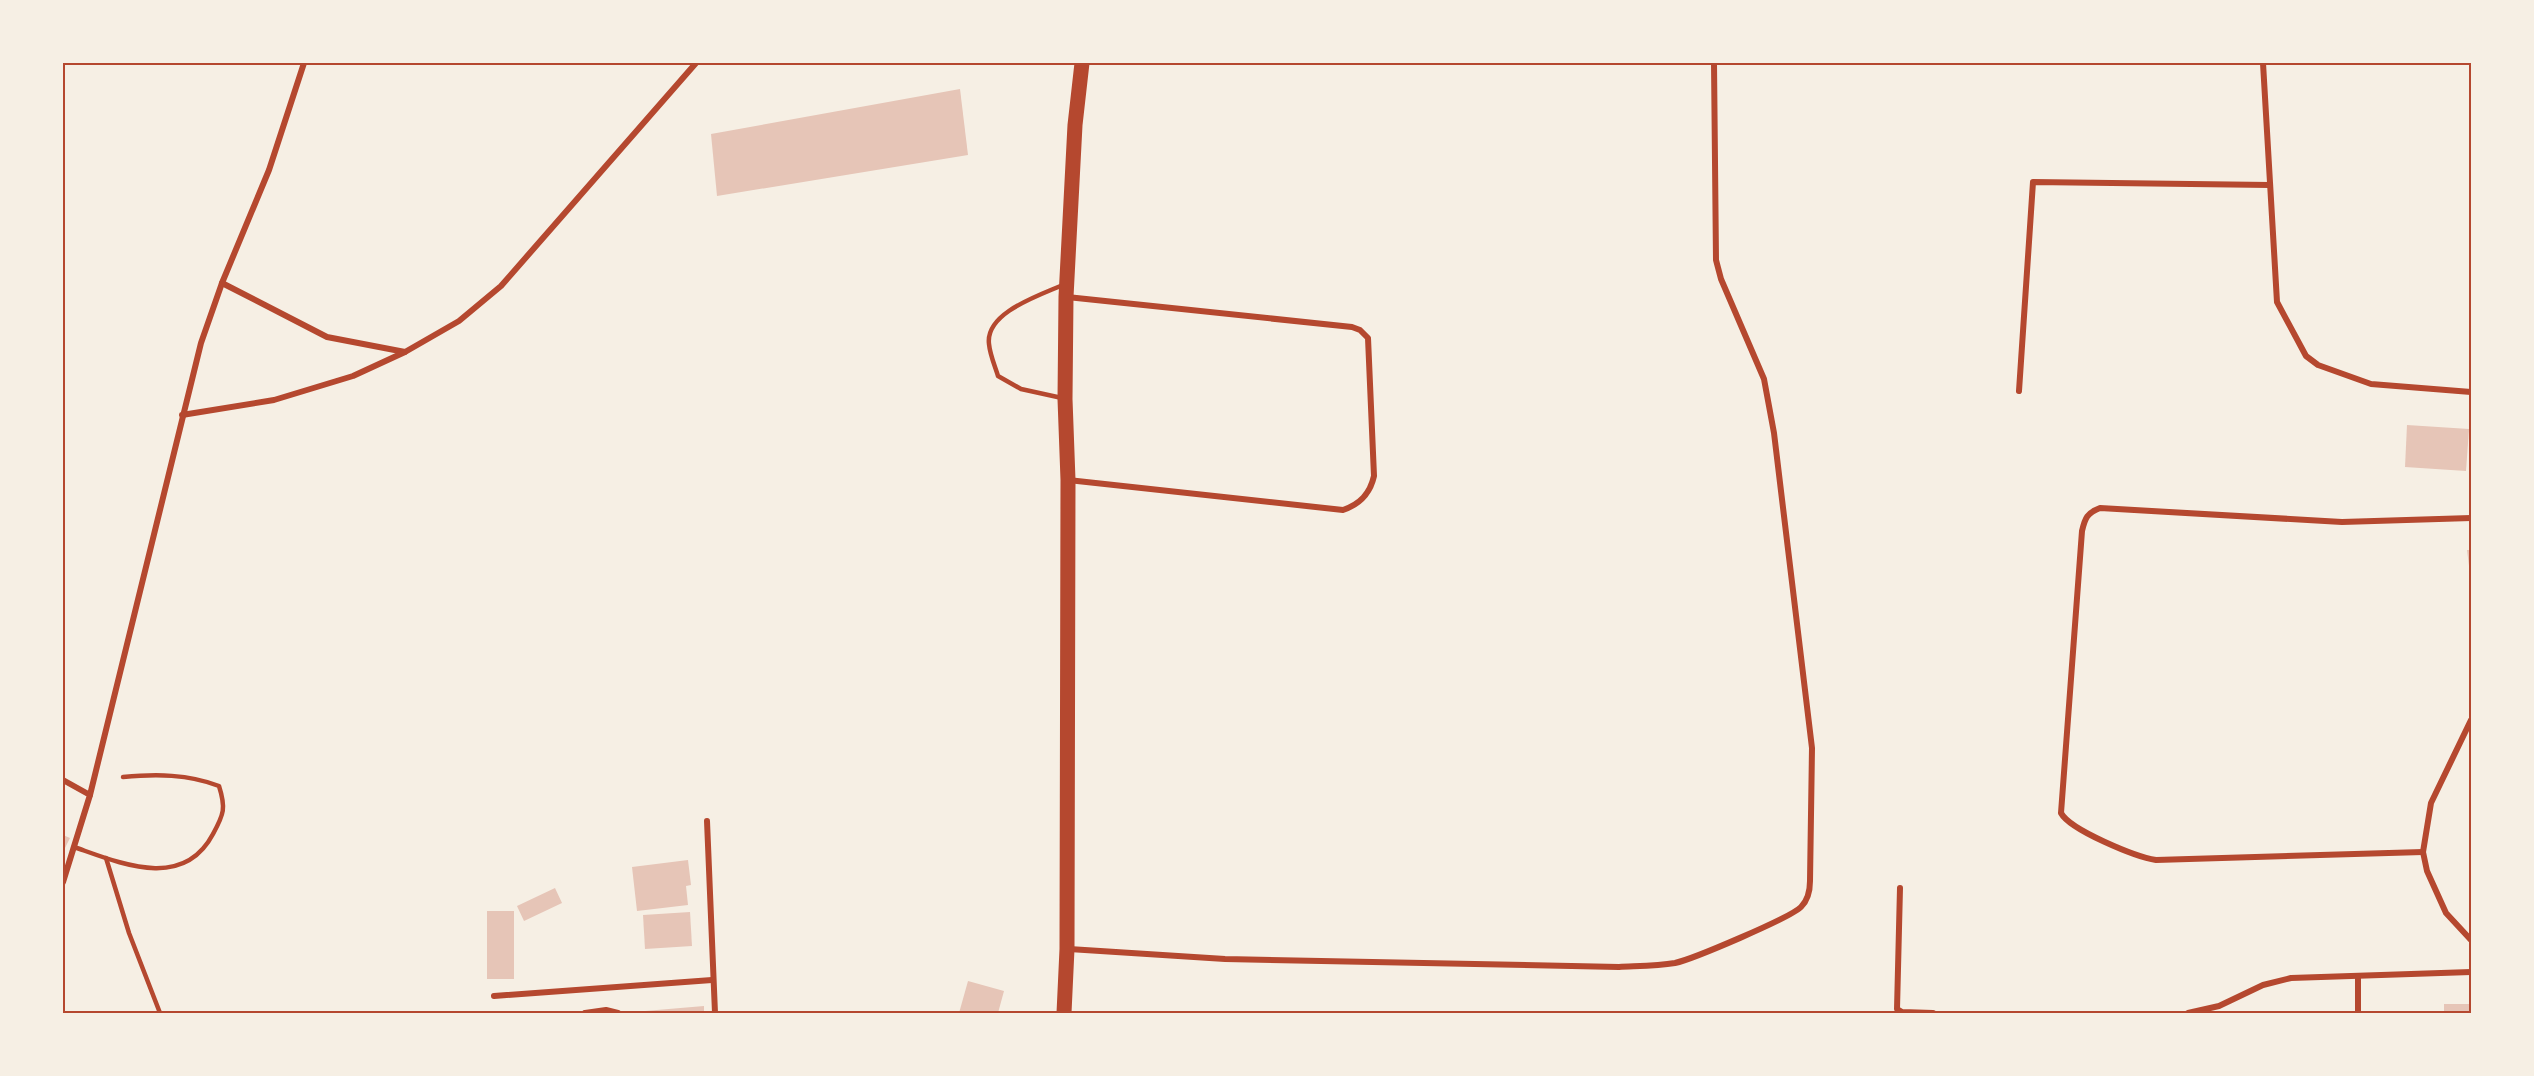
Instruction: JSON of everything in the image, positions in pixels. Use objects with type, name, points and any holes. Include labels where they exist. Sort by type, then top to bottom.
[{"type":"main road","points":[[1064,1013],[1067,949],[1068,480],[1065,399],[1067,290],[1075,125],[1082,63]]},
{"type":"street","points":[[63,882],[90,795],[201,343],[222,283],[269,170],[304,63]]},
{"type":"street","points":[[182,415],[274,400],[353,376],[405,352],[459,321],[501,286],[696,63]]},
{"type":"street","points":[[1067,949],[1225,959],[1619,967],[1675,963],[1713,950],[1800,908],[1807,897],[1810,881],[1812,748],[1768,394],[1716,260],[1714,63]]},
{"type":"street","points":[[2263,63],[2277,302],[2311,360],[2370,384],[2471,392]]},
{"type":"street","points":[[2019,391],[2034,182],[2270,185]]},
{"type":"street","points":[[222,283],[327,337],[405,352]]},
{"type":"street","points":[[1067,290],[1352,327],[1360,330],[1368,338],[1374,476],[1367,495],[1355,506],[1343,510],[1068,480]]},
{"type":"street","points":[[2423,852],[2156,860],[2133,853],[2073,825],[2064,817],[2061,813],[2082,531],[2084,519],[2089,512],[2100,508],[2342,522],[2471,518]]},
{"type":"street","points":[[2471,720],[2431,803],[2423,852],[2427,871],[2446,913],[2471,940]]},
{"type":"street","points":[[63,780],[90,795]]},
{"type":"street","points":[[707,821],[715,1013]]},
{"type":"street","points":[[1900,888],[1897,1009],[1902,1012],[1933,1013]]},
{"type":"street","points":[[2188,1013],[2219,1006],[2263,985],[2291,978],[2471,972]]},
{"type":"street","points":[[2358,976],[2358,1013]]},
{"type":"street","points":[[494,996],[712,980]]},
{"type":"street","points":[[585,1013],[606,1010],[618,1013]]},
{"type":"lane","points":[[1065,399],[1021,389],[998,376],[989,343],[993,326],[1011,310],[1067,290]]},
{"type":"lane","points":[[74,847],[137,867],[170,868],[191,859],[208,845],[222,817],[224,803],[219,786],[202,780],[173,776],[123,777]]},
{"type":"lane","points":[[106,858],[129,933],[160,1013]]},
{"type":"building","points":[[960,89],[968,155],[717,196],[711,134]]},
{"type":"building","points":[[2407,425],[2469,429],[2466,471],[2405,467]]},
{"type":"building","points":[[2467,550],[2471,550],[2471,574],[2470,574]]},
{"type":"building","points":[[63,835],[70,838],[63,852]]},
{"type":"building","points":[[688,860],[691,885],[686,886],[688,905],[637,911],[632,867]]},
{"type":"building","points":[[555,888],[562,903],[524,921],[517,906]]},
{"type":"building","points":[[487,911],[514,911],[514,979],[487,979]]},
{"type":"building","points":[[690,912],[692,946],[645,949],[643,915]]},
{"type":"building","points":[[968,981],[1004,991],[998,1013],[959,1013]]},
{"type":"building","points":[[2444,1004],[2471,1004],[2471,1013],[2444,1013]]},
{"type":"building","points":[[704,1006],[704,1013],[645,1013],[645,1011]]}]
